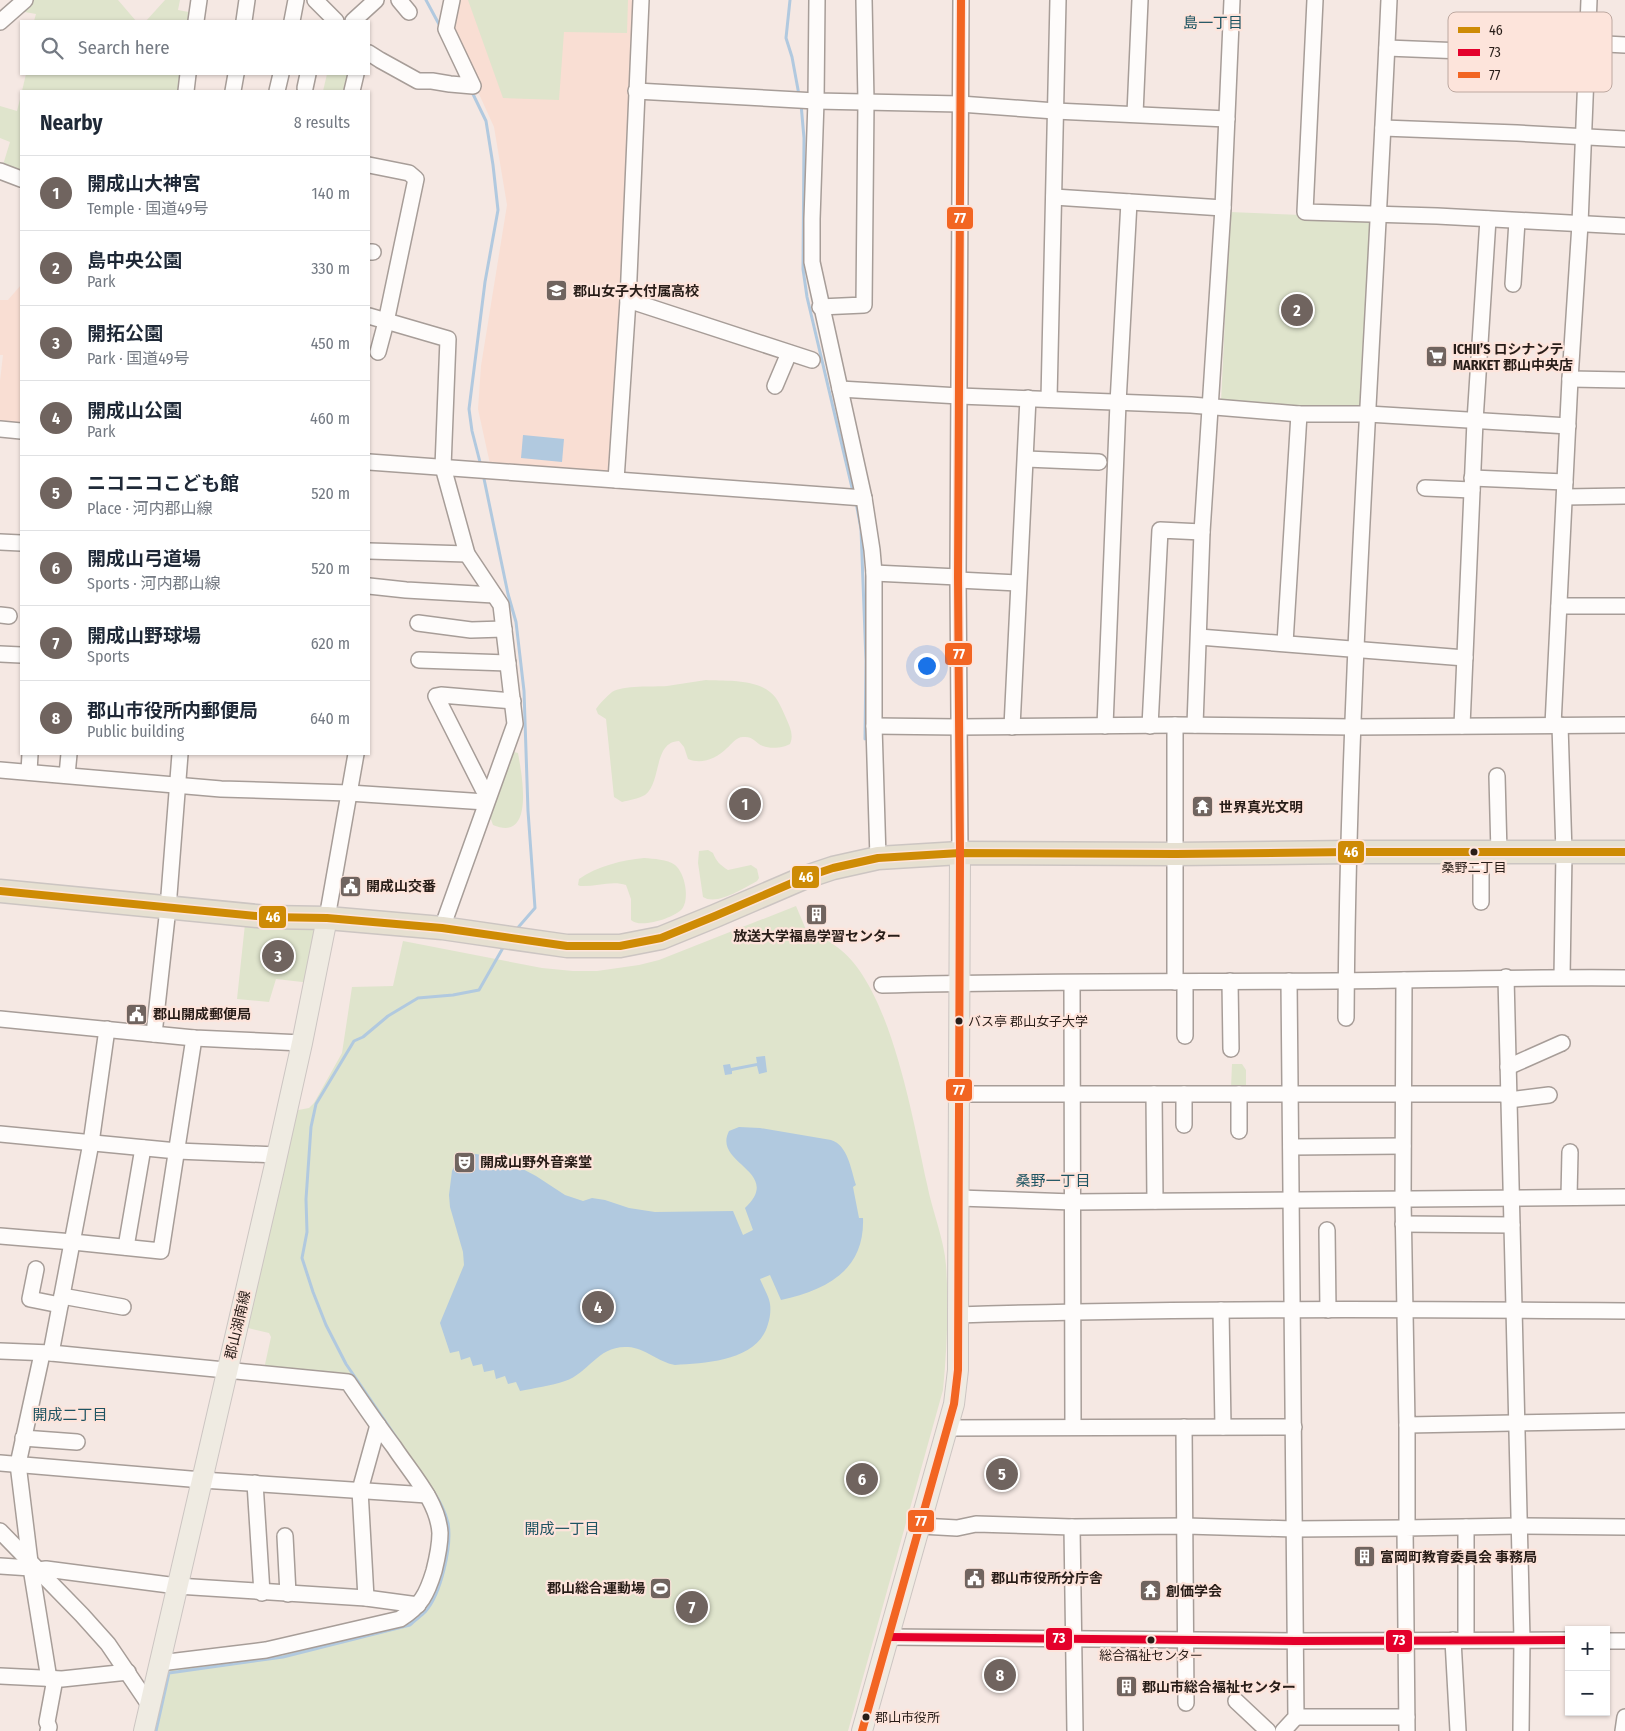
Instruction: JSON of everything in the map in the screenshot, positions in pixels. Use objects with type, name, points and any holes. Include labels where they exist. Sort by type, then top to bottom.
[{"type":"highway","points":[[0,892],[168,908],[267,916],[327,918],[442,928],[567,946],[620,946],[660,938],[806,877],[833,868],[878,858],[960,853],[1625,852]]},
{"type":"main road","points":[[862,1731],[948,1428],[954,1404],[958,1370],[960,853]]},
{"type":"main road","name":"郡山湖南線","points":[[144,1731],[277,1155],[327,918]]},
{"type":"street","points":[[0,22],[25,0]]},
{"type":"street","points":[[196,20],[199,0]]},
{"type":"street","points":[[244,20],[247,0]]},
{"type":"street","points":[[292,20],[296,0]]},
{"type":"street","points":[[354,20],[376,0]]},
{"type":"street","points":[[399,0],[409,12]]},
{"type":"street","points":[[370,54],[418,81],[473,86],[446,29],[452,0]]},
{"type":"street","points":[[616,480],[628,300],[641,0]]},
{"type":"street","points":[[817,0],[812,262],[820,307],[864,498],[872,550],[874,573],[874,726],[878,858]]},
{"type":"street","points":[[820,307],[864,305],[866,101],[864,0]]},
{"type":"street","points":[[960,853],[958,578],[961,0]]},
{"type":"street","points":[[1050,399],[1058,0]]},
{"type":"street","points":[[1135,114],[1140,0]]},
{"type":"street","points":[[1195,726],[1202,532],[1224,208],[1232,0]]},
{"type":"street","points":[[1315,0],[1306,212],[1625,226]]},
{"type":"street","points":[[1346,1018],[1356,649],[1389,0]]},
{"type":"street","points":[[319,10],[334,20]]},
{"type":"street","points":[[1612,47],[1625,45]]},
{"type":"street","points":[[1387,48],[1448,49]]},
{"type":"street","points":[[186,90],[188,75]]},
{"type":"street","points":[[233,90],[236,75]]},
{"type":"street","points":[[277,90],[281,75]]},
{"type":"street","points":[[352,90],[356,75]]},
{"type":"street","points":[[636,91],[816,100],[960,104],[1055,111],[1226,118]]},
{"type":"street","points":[[1562,977],[1564,853],[1556,725],[1559,606],[1580,224],[1585,92]]},
{"type":"street","points":[[1383,128],[1517,132],[1625,139]]},
{"type":"street","points":[[370,165],[409,173],[416,179],[378,352]]},
{"type":"street","points":[[0,171],[20,179]]},
{"type":"street","points":[[1054,198],[1224,208]]},
{"type":"street","points":[[1105,726],[1118,403],[1129,202]]},
{"type":"street","points":[[1462,726],[1475,421],[1488,220]]},
{"type":"street","points":[[1513,284],[1517,221]]},
{"type":"street","points":[[628,300],[812,360]]},
{"type":"street","points":[[370,316],[448,339],[442,467],[467,554],[501,605],[513,701],[515,724],[442,928]]},
{"type":"street","points":[[775,386],[789,353]]},
{"type":"street","points":[[1570,379],[1625,380]]},
{"type":"street","points":[[840,388],[960,396],[1211,406],[1299,414],[1368,414],[1568,426]]},
{"type":"street","points":[[1012,727],[1028,398]]},
{"type":"street","points":[[1285,643],[1299,414]]},
{"type":"street","points":[[0,429],[20,431]]},
{"type":"street","points":[[1026,459],[1099,462]]},
{"type":"street","points":[[370,462],[864,498]]},
{"type":"street","points":[[1425,488],[1472,484],[1565,489],[1625,496]]},
{"type":"street","points":[[1150,726],[1160,530],[1202,532]]},
{"type":"street","points":[[0,542],[20,543]]},
{"type":"street","points":[[370,552],[467,554]]},
{"type":"street","points":[[874,573],[1018,583]]},
{"type":"street","points":[[370,586],[494,596]]},
{"type":"street","points":[[1559,606],[1625,606]]},
{"type":"street","points":[[418,623],[471,630],[504,629]]},
{"type":"street","points":[[1199,637],[1465,658]]},
{"type":"street","points":[[0,654],[20,655]]},
{"type":"street","points":[[419,660],[508,663]]},
{"type":"street","points":[[488,799],[436,696],[513,701]]},
{"type":"street","points":[[874,726],[1175,725],[1353,727],[1625,725]]},
{"type":"street","points":[[1175,725],[1176,854],[1180,982],[1185,1036]]},
{"type":"street","points":[[29,772],[30,755]]},
{"type":"street","points":[[67,775],[68,755]]},
{"type":"street","points":[[154,1034],[168,908],[180,755]]},
{"type":"street","points":[[327,918],[356,755]]},
{"type":"street","points":[[0,770],[221,789],[488,799]]},
{"type":"street","points":[[1481,902],[1490,853],[1497,776]]},
{"type":"street","points":[[882,985],[1346,981],[1506,977],[1625,978]]},
{"type":"street","points":[[1506,977],[1522,1639],[1522,1731]]},
{"type":"street","points":[[1284,1731],[1299,1717],[1407,1724],[1407,1425],[1403,1224],[1404,980]]},
{"type":"street","points":[[1230,981],[1231,1049]]},
{"type":"street","points":[[1289,981],[1296,1641],[1299,1717],[1310,1731]]},
{"type":"street","points":[[1072,983],[1073,1427]]},
{"type":"street","points":[[0,1022],[107,1029],[194,1038],[302,1043]]},
{"type":"street","points":[[48,1731],[47,1722],[52,1679],[18,1464],[61,1300],[73,1242],[91,1143],[107,1029]]},
{"type":"street","points":[[0,1236],[161,1251],[194,1038]]},
{"type":"street","points":[[1508,1067],[1562,1043]]},
{"type":"street","points":[[959,1094],[1403,1094],[1509,1097],[1550,1095]]},
{"type":"street","points":[[1154,1094],[1155,1201]]},
{"type":"street","points":[[1184,1094],[1184,1125]]},
{"type":"street","points":[[1238,1094],[1239,1131]]},
{"type":"street","points":[[0,1134],[177,1151],[277,1155]]},
{"type":"street","points":[[1291,1147],[1403,1146]]},
{"type":"street","points":[[126,1247],[143,1148]]},
{"type":"street","points":[[1569,1198],[1570,1152]]},
{"type":"street","points":[[959,1198],[1073,1202],[1625,1197]]},
{"type":"street","points":[[1403,1224],[1512,1224]]},
{"type":"street","points":[[1327,1230],[1328,1310]]},
{"type":"street","points":[[36,1269],[30,1299],[61,1300],[123,1307]]},
{"type":"street","points":[[958,1314],[1293,1309],[1625,1311]]},
{"type":"street","points":[[1221,1310],[1223,1427]]},
{"type":"street","points":[[0,1351],[348,1382],[427,1495],[437,1520],[440,1533],[439,1546],[429,1588],[423,1600],[400,1618],[293,1645],[160,1663]]},
{"type":"street","points":[[1407,1425],[1625,1421]]},
{"type":"street","points":[[366,1598],[360,1490],[378,1425]]},
{"type":"street","points":[[1184,1427],[1186,1703]]},
{"type":"street","points":[[948,1428],[1294,1427]]},
{"type":"street","points":[[24,1438],[77,1442]]},
{"type":"street","points":[[0,1463],[202,1480],[427,1495]]},
{"type":"street","points":[[255,1483],[262,1593]]},
{"type":"street","points":[[921,1526],[957,1528],[976,1524],[1294,1529],[1519,1526],[1625,1527]]},
{"type":"street","points":[[1072,1527],[1075,1731]]},
{"type":"street","points":[[1458,1731],[1460,1640],[1466,1527]]},
{"type":"street","points":[[0,1531],[108,1644],[150,1706]]},
{"type":"street","points":[[285,1536],[288,1594]]},
{"type":"street","points":[[0,1566],[34,1566],[177,1586],[262,1593],[366,1598],[418,1605]]},
{"type":"street","points":[[889,1637],[1296,1641],[1565,1640]]},
{"type":"street","points":[[1610,1641],[1625,1641]]},
{"type":"street","points":[[0,1676],[52,1679],[128,1672]]},
{"type":"street","points":[[1236,1700],[1268,1731]]},
{"type":"street","points":[[1623,1731],[1625,1717]]},
{"type":"shaded area","name":"郡山女子大付属高校","points":[[455,0],[636,0],[613,472],[490,464],[478,409],[481,366],[507,205],[494,127],[449,28]]},
{"type":"shaded area","points":[[20,286],[20,427],[0,425],[0,381],[3,355],[0,355],[0,300],[8,300]]},
{"type":"green space","points":[[32,0],[118,0],[135,20],[34,20],[36,14],[19,11]]},
{"type":"green space","points":[[165,0],[180,0],[178,10],[194,13],[192,20],[147,20]]},
{"type":"green space","points":[[468,0],[628,0],[627,33],[564,32],[559,100],[503,98]]},
{"type":"green space","points":[[26,75],[184,75],[182,90],[22,90]]},
{"type":"green space","points":[[327,75],[353,75],[349,90],[323,90]]},
{"type":"green space","points":[[20,99],[20,175],[2,168],[10,142],[0,138],[0,106],[17,111]]},
{"type":"green space","points":[[1230,212],[1374,218],[1364,409],[1294,408],[1221,402]]},
{"type":"green space","points":[[706,680],[748,683],[770,692],[780,704],[789,725],[792,734],[790,744],[769,748],[760,745],[750,738],[741,737],[736,739],[719,755],[709,760],[693,761],[688,759],[684,747],[679,741],[671,743],[661,755],[654,781],[645,795],[622,802],[614,797],[606,719],[598,714],[596,709],[599,705],[612,692],[623,688],[667,686]]},
{"type":"green space","points":[[511,753],[518,753],[520,763],[523,804],[520,816],[515,824],[506,828],[493,825],[488,811]]},
{"type":"green space","points":[[708,850],[728,870],[751,865],[757,869],[759,878],[745,888],[723,898],[709,899],[703,897],[698,863],[699,851]]},
{"type":"green space","points":[[644,858],[672,863],[684,880],[686,899],[684,905],[678,912],[665,919],[649,923],[631,920],[631,899],[626,885],[615,883],[578,885],[579,879],[602,867]]},
{"type":"green space","points":[[796,906],[807,932],[823,938],[837,947],[856,966],[872,991],[886,1022],[907,1091],[946,1265],[947,1327],[943,1390],[848,1731],[155,1731],[168,1667],[405,1621],[444,1538],[349,1376],[264,1369],[271,1337],[269,1333],[244,1327],[293,1111],[309,1108],[314,1103],[342,1053],[352,987],[393,986],[403,941],[542,968],[597,971],[659,960]]},
{"type":"green space","points":[[245,924],[312,928],[319,933],[311,983],[276,979],[269,1002],[237,999]]},
{"type":"green space","points":[[1232,1064],[1242,1064],[1246,1070],[1246,1088],[1231,1088]]},
{"type":"water","points":[[523,435],[564,439],[562,462],[521,458]]},
{"type":"water","points":[[765,1056],[767,1072],[759,1074],[757,1066],[732,1071],[732,1074],[725,1075],[723,1065],[730,1064],[731,1068],[757,1063],[756,1057]]},
{"type":"water","points":[[739,1127],[760,1128],[831,1140],[837,1143],[845,1152],[850,1165],[856,1185],[853,1187],[859,1218],[863,1218],[862,1236],[850,1265],[827,1284],[798,1296],[781,1300],[770,1275],[760,1279],[769,1301],[770,1314],[768,1324],[762,1336],[754,1346],[730,1358],[675,1365],[634,1348],[618,1348],[609,1350],[581,1372],[565,1381],[520,1391],[516,1382],[508,1384],[505,1376],[496,1379],[494,1370],[484,1372],[482,1364],[473,1366],[470,1357],[461,1360],[459,1351],[450,1353],[440,1323],[464,1265],[463,1252],[450,1207],[449,1195],[452,1171],[457,1160],[461,1157],[476,1154],[504,1159],[536,1176],[565,1195],[583,1201],[592,1198],[629,1208],[655,1212],[733,1211],[743,1235],[753,1230],[745,1208],[755,1195],[757,1185],[753,1176],[730,1152],[726,1142],[729,1131]]},
{"type":"waterway","points":[[426,0],[441,28]]},
{"type":"waterway","points":[[790,0],[786,38],[792,57],[799,95]]},
{"type":"waterway","points":[[471,90],[486,121],[498,210],[485,282],[469,409],[472,431],[481,466]]},
{"type":"waterway","points":[[801,104],[804,138],[803,269],[807,297],[853,492]]},
{"type":"waterway","points":[[483,474],[508,594],[516,622],[524,691],[528,811],[535,908],[515,931]]},
{"type":"waterway","points":[[856,502],[861,529],[866,661],[865,739]]},
{"type":"waterway","points":[[398,1440],[346,1364],[326,1325],[302,1258],[307,1232],[306,1199],[311,1127],[316,1104],[354,1041],[363,1037],[388,1016],[418,998],[453,995],[479,990],[504,946]]},
{"type":"waterway","points":[[156,1731],[169,1673],[283,1657],[410,1625],[422,1615],[436,1594],[447,1557],[448,1523],[442,1506],[433,1491]]},
{"type":"transit line","name":"77","points":[[862,1731],[954,1404],[958,1370],[960,853],[958,577],[961,0]]},
{"type":"transit line","name":"46","points":[[0,891],[267,917],[327,918],[442,928],[567,946],[620,946],[661,938],[806,877],[833,868],[878,858],[960,853],[1625,852]]},
{"type":"transit line","name":"73","points":[[889,1637],[1296,1641],[1565,1640]]},
{"type":"place","name":"郡山女子大付属高校","points":[[557,291]]},
{"type":"place","name":"島中央公園","points":[[1297,310]]},
{"type":"place","name":"ICHII’S ロシナンテ MARKET 郡山中央店","points":[[1437,357]]},
{"type":"place","name":"開成山大神宮","points":[[745,804]]},
{"type":"place","name":"世界真光文明","points":[[1203,807]]},
{"type":"place","name":"桑野二丁目","points":[[1474,852]]},
{"type":"place","name":"開成山交番","points":[[350,886]]},
{"type":"place","name":"放送大学福島学習センター","points":[[817,914]]},
{"type":"place","name":"開拓公園","points":[[278,956]]},
{"type":"place","name":"郡山開成郵便局","points":[[137,1014]]},
{"type":"place","name":"バス亭 郡山女子大学","points":[[959,1021]]},
{"type":"place","name":"開成山野外音楽堂","points":[[464,1162]]},
{"type":"place","name":"開成山公園","points":[[598,1307]]},
{"type":"place","name":"ニコニコこども館","points":[[1002,1474]]},
{"type":"place","name":"開成山弓道場","points":[[862,1479]]},
{"type":"place","name":"富岡町教育委員会 事務局","points":[[1364,1557]]},
{"type":"place","name":"郡山市役所分庁舎","points":[[975,1578]]},
{"type":"place","name":"郡山総合運動場","points":[[661,1588]]},
{"type":"place","name":"創価学会","points":[[1150,1591]]},
{"type":"place","name":"開成山野球場","points":[[692,1607]]},
{"type":"place","name":"総合福祉センター","points":[[1151,1640]]},
{"type":"place","name":"郡山市役所内郵便局","points":[[1000,1675]]},
{"type":"place","name":"郡山市総合福祉センター","points":[[1126,1687]]},
{"type":"place","name":"郡山市役所","points":[[866,1717]]},
{"type":"district","name":"島一丁目","points":[[1213,23]]},
{"type":"district","name":"桑野一丁目","points":[[1053,1181]]},
{"type":"district","name":"開成二丁目","points":[[70,1415]]},
{"type":"district","name":"開成一丁目","points":[[562,1529]]}]
